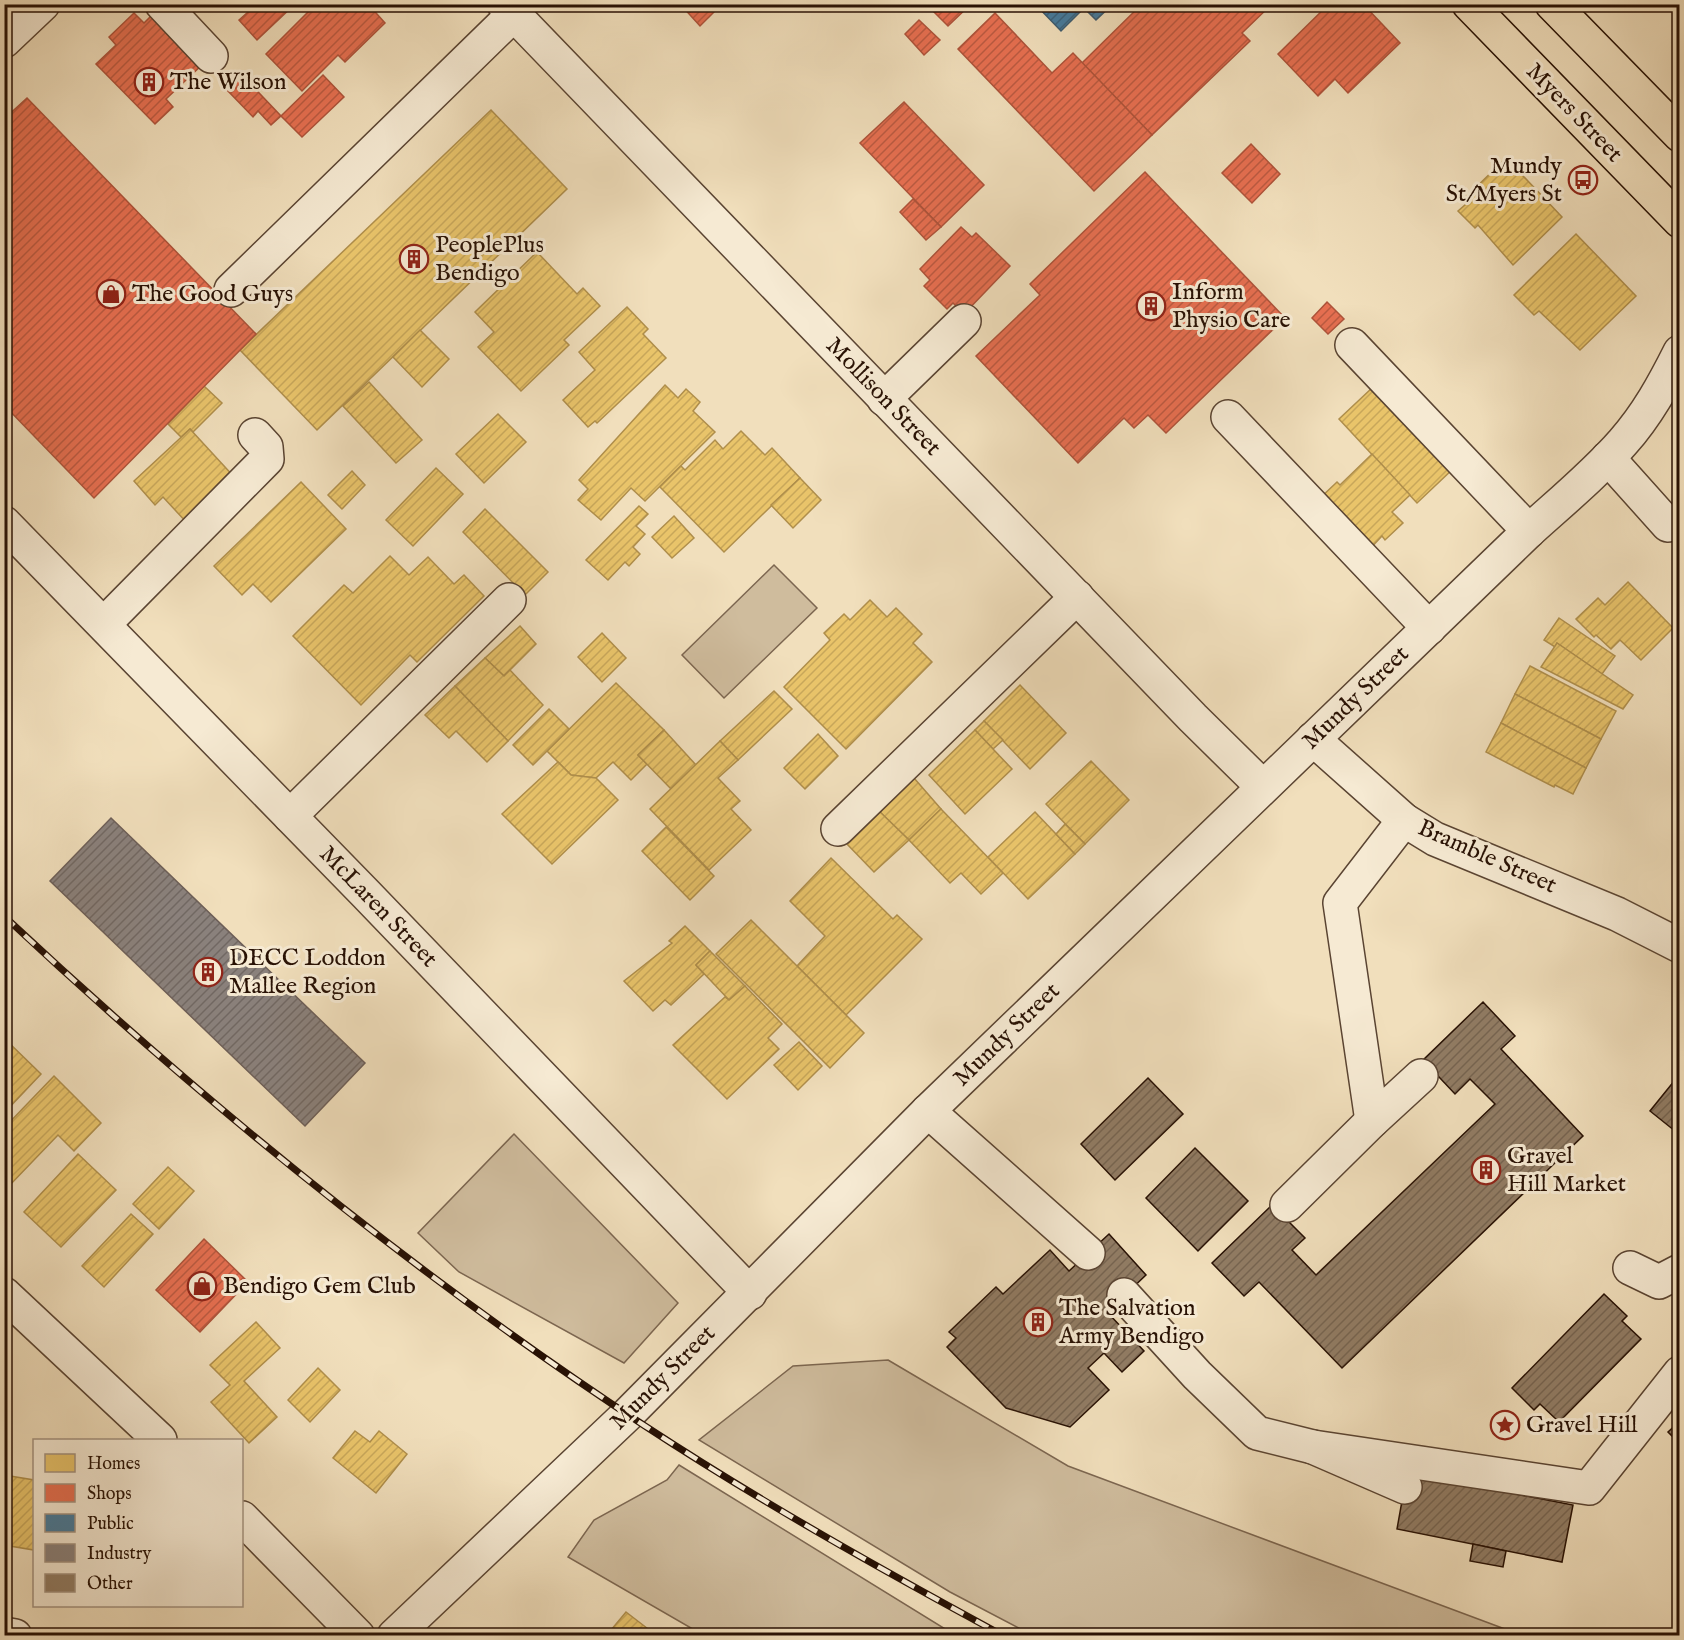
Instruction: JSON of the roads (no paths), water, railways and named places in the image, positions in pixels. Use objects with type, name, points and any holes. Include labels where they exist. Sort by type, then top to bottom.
[{"type":"main road","name":"Myers Street","points":[[1469,4],[1680,221]]},
{"type":"main road","points":[[1552,4],[1680,135]]},
{"type":"street","points":[[4,41],[42,4]]},
{"type":"street","points":[[162,4],[211,56]]},
{"type":"street","points":[[231,290],[509,9]]},
{"type":"street","name":"Mollison Street","points":[[509,9],[1193,718],[1263,787]]},
{"type":"street","points":[[884,399],[964,321]]},
{"type":"street","points":[[1352,345],[1529,531]]},
{"type":"street","name":"Mundy Street","points":[[1617,449],[1653,401],[1680,352]]},
{"type":"street","name":"Mundy Street","points":[[394,1635],[611,1430],[750,1293],[928,1111],[1428,628],[1617,449],[1680,399]]},
{"type":"street","points":[[1228,417],[1428,628]]},
{"type":"street","points":[[104,624],[267,459],[267,447],[255,435]]},
{"type":"street","points":[[1617,449],[1668,525]]},
{"type":"street","name":"McLaren Street","points":[[4,523],[750,1293]]},
{"type":"street","points":[[838,829],[1077,597]]},
{"type":"street","points":[[290,816],[509,600]]},
{"type":"street","name":"Bramble Street","points":[[1313,739],[1404,820],[1435,839],[1590,902],[1680,946]]},
{"type":"street","points":[[1372,1121],[1340,903],[1404,820]]},
{"type":"street","points":[[1287,1205],[1421,1076]]},
{"type":"street","points":[[928,1111],[1088,1253]]},
{"type":"street","points":[[1630,1268],[1659,1282],[1680,1271]]},
{"type":"street","points":[[4,1294],[159,1439]]},
{"type":"street","points":[[1124,1295],[1197,1375],[1257,1433],[1313,1447],[1589,1488],[1680,1373]]},
{"type":"street","points":[[1313,1447],[1405,1487]]},
{"type":"street","points":[[243,1519],[358,1635]]},
{"type":"street","points":[[4,1634],[15,1635]]},
{"type":"railway","points":[[4,916],[79,985],[234,1120],[394,1248],[560,1369],[733,1482],[867,1561],[1004,1636]]},
{"type":"place","name":"The Wilson","points":[[149,82]]},
{"type":"place","name":"Mundy St/Myers St","points":[[1583,180]]},
{"type":"place","name":"PeoplePlus Bendigo","points":[[414,259]]},
{"type":"place","name":"The Good Guys","points":[[111,294]]},
{"type":"place","name":"Inform Physio Care","points":[[1151,306]]},
{"type":"place","name":"DECC Loddon Mallee Region","points":[[208,972]]},
{"type":"place","name":"Gravel Hill Market","points":[[1486,1170]]},
{"type":"place","name":"Bendigo Gem Club","points":[[202,1286]]},
{"type":"place","name":"The Salvation Army Bendigo","points":[[1038,1322]]},
{"type":"place","name":"Gravel Hill","points":[[1505,1425]]}]
